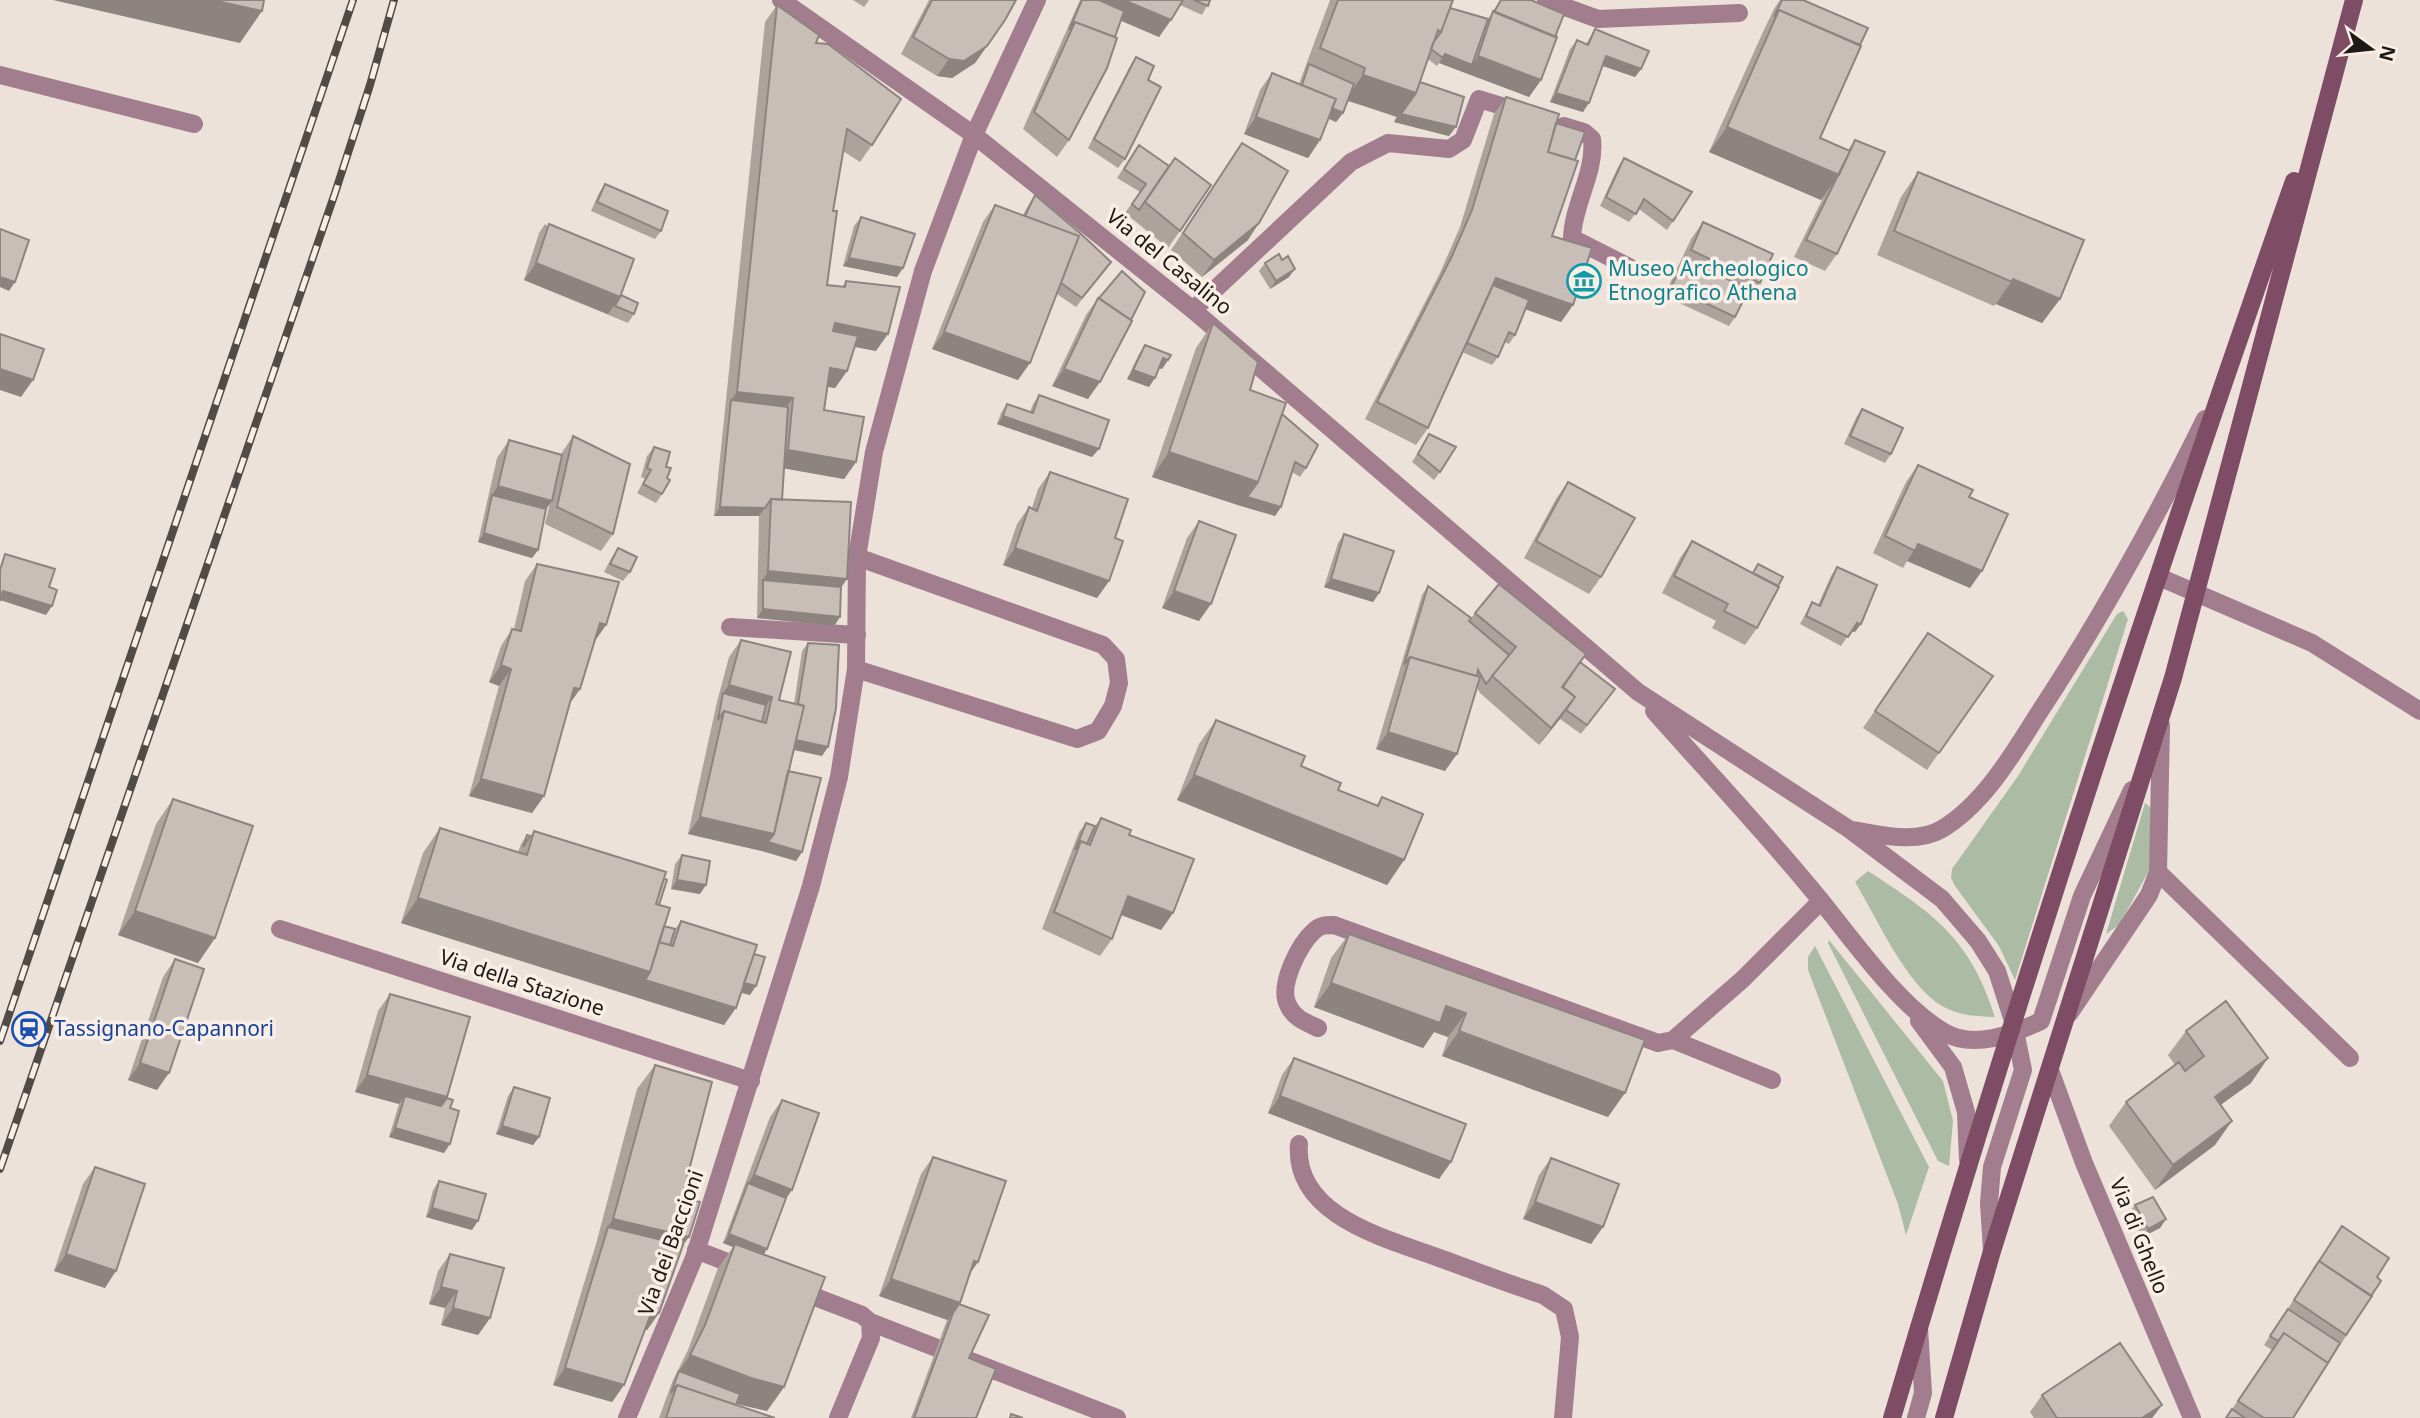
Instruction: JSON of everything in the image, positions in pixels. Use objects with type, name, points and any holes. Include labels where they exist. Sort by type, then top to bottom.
[{"type":"main road","points":[[1944,1418],[1992,1251],[2154,743],[2242,429],[2354,0]]},
{"type":"main road","points":[[1892,1418],[1968,1160],[2013,1030],[2159,576],[2221,388],[2332,76]]},
{"type":"street","name":"Via del Casalino","points":[[781,0],[974,135],[1193,310],[1638,692]]},
{"type":"street","name":"Via dei Baccioni","points":[[627,1418],[696,1250],[811,886],[839,777],[856,669],[857,557],[874,452],[922,271],[974,135],[1037,0]]},
{"type":"street","points":[[1546,0],[1598,19],[1739,13]]},
{"type":"street","points":[[0,75],[194,124]]},
{"type":"street","points":[[1193,310],[1351,162],[1388,143],[1449,149],[1463,140],[1479,99],[1584,132],[1592,139],[1594,151],[1572,222],[1572,238],[1631,268]]},
{"type":"street","points":[[1849,829],[1911,838],[1941,831],[1971,806],[2013,754],[2095,628],[2163,505],[2221,388]]},
{"type":"street","points":[[856,669],[1076,739],[1098,731],[1113,706],[1119,683],[1115,659],[1103,645],[857,557]]},
{"type":"street","points":[[2159,576],[2312,643],[2420,711]]},
{"type":"street","points":[[730,628],[857,635]]},
{"type":"street","points":[[1638,692],[1849,829],[1942,899],[1978,941],[1997,971],[2023,1070],[1993,1167],[1989,1203],[1992,1251]]},
{"type":"street","points":[[1638,692],[1903,998],[1952,1067],[1966,1112],[1968,1160]]},
{"type":"street","points":[[2065,1020],[2149,895],[2158,872],[2161,718]]},
{"type":"street","points":[[1903,998],[1945,1033],[1972,1038],[2041,1021],[2082,896],[2154,743]]},
{"type":"street","points":[[2158,872],[2350,1058]]},
{"type":"street","points":[[1318,1028],[1298,1019],[1287,1004],[1284,988],[1300,949],[1313,931],[1324,925],[1334,925],[1647,1041],[1658,1043],[1673,1040],[1743,979],[1821,901]]},
{"type":"street","name":"Via della Stazione","points":[[280,929],[751,1081]]},
{"type":"street","points":[[1673,1040],[1772,1080]]},
{"type":"street","name":"Via di Ghello","points":[[2050,1070],[2084,1163],[2192,1418]]},
{"type":"street","points":[[1299,1144],[1298,1157],[1304,1179],[1328,1207],[1362,1230],[1543,1295],[1564,1309],[1570,1337],[1563,1418]]},
{"type":"street","points":[[696,1250],[760,1275]]},
{"type":"street","points":[[785,1285],[862,1315],[870,1322],[1117,1418]]},
{"type":"street","points":[[838,1418],[871,1338],[870,1322]]},
{"type":"street","points":[[1916,1418],[1923,1393],[1919,1325]]},
{"type":"green space","points":[[2123,611],[2128,619],[2015,980],[1999,946],[1955,886],[1951,878],[1952,869],[2018,776],[2117,614]]},
{"type":"green space","points":[[2145,803],[2151,808],[2151,867],[2119,925],[2106,934]]},
{"type":"green space","points":[[1868,871],[1931,915],[1961,947],[1974,967],[1995,1017],[1968,1015],[1948,1009],[1916,983],[1893,950],[1855,882]]},
{"type":"green space","points":[[1829,940],[1943,1081],[1953,1121],[1949,1166],[1938,1161],[1828,943]]},
{"type":"green space","points":[[1815,946],[1929,1167],[1906,1235],[1898,1204],[1808,970],[1808,957]]},
{"type":"building","points":[[212,0],[264,0],[262,11]]},
{"type":"building","points":[[932,0],[1016,0],[987,46],[964,61],[949,59],[913,37]]},
{"type":"building","points":[[1082,0],[1099,0],[1124,11],[1115,37],[1075,22],[1069,30]]},
{"type":"building","points":[[1124,0],[1183,0],[1171,20]]},
{"type":"building","points":[[1194,0],[1210,0],[1208,6]]},
{"type":"building","points":[[1338,0],[1453,0],[1441,32],[1438,30],[1416,93],[1363,75],[1365,68],[1320,48]]},
{"type":"building","points":[[1501,0],[1531,0],[1564,14],[1555,37],[1494,12]]},
{"type":"building","points":[[1782,0],[1803,0],[1868,28],[1860,45],[1779,10],[1774,17]]},
{"type":"building","points":[[777,5],[819,35],[816,43],[828,44],[901,99],[872,145],[847,129],[833,211],[837,211],[827,285],[845,287],[846,281],[900,287],[888,334],[835,323],[833,331],[858,336],[847,371],[830,368],[824,410],[864,417],[856,462],[788,450],[793,398],[737,392]]},
{"type":"building","points":[[1450,8],[1488,19],[1472,65],[1445,54],[1443,58],[1431,49]]},
{"type":"building","points":[[1779,10],[1861,46],[1820,138],[1850,151],[1839,175],[1727,127]]},
{"type":"building","points":[[1493,11],[1557,37],[1541,80],[1478,56]]},
{"type":"building","points":[[1075,22],[1117,38],[1107,68],[1069,140],[1034,112]]},
{"type":"building","points":[[1595,29],[1649,51],[1641,69],[1606,56],[1589,103],[1556,93],[1577,40],[1588,45]]},
{"type":"building","points":[[1136,57],[1154,66],[1148,80],[1161,87],[1125,159],[1094,139]]},
{"type":"building","points":[[1309,64],[1354,84],[1343,113],[1332,108],[1336,99],[1302,85]]},
{"type":"building","points":[[1272,73],[1336,99],[1320,140],[1256,117]]},
{"type":"building","points":[[1420,82],[1464,97],[1456,127],[1401,114],[1416,93]]},
{"type":"building","points":[[1506,97],[1559,114],[1548,152],[1578,161],[1552,236],[1592,248],[1573,305],[1496,278],[1428,428],[1377,402],[1452,256],[1472,210]]},
{"type":"building","points":[[1556,123],[1585,132],[1575,160],[1548,152]]},
{"type":"building","points":[[1855,140],[1885,152],[1837,254],[1806,240]]},
{"type":"building","points":[[1242,143],[1288,171],[1259,223],[1214,260],[1183,233]]},
{"type":"building","points":[[1139,145],[1169,166],[1139,210],[1132,204],[1146,184],[1124,169]]},
{"type":"building","points":[[1175,158],[1211,185],[1180,231],[1145,202]]},
{"type":"building","points":[[1624,158],[1692,192],[1673,221],[1644,199],[1636,214],[1606,197]]},
{"type":"building","points":[[1918,172],[2084,240],[2060,299],[2013,279],[2012,282],[1894,231]]},
{"type":"building","points":[[605,184],[668,211],[661,231],[597,202]]},
{"type":"building","points":[[1035,195],[1111,262],[1082,298],[1061,283],[1079,236],[1025,216]]},
{"type":"building","points":[[995,205],[1079,236],[1030,363],[944,332]]},
{"type":"building","points":[[861,217],[915,234],[903,268],[849,258]]},
{"type":"building","points":[[1703,222],[1773,254],[1760,283],[1691,250]]},
{"type":"building","points":[[549,224],[634,259],[620,297],[536,263]]},
{"type":"building","points":[[0,229],[29,240],[15,282],[0,277]]},
{"type":"building","points":[[1279,254],[1282,260],[1288,256],[1295,269],[1276,281],[1265,263]]},
{"type":"building","points":[[1685,259],[1749,289],[1735,317],[1671,287]]},
{"type":"building","points":[[1122,271],[1145,292],[1131,320],[1099,298]]},
{"type":"building","points":[[1493,285],[1529,300],[1515,335],[1509,332],[1498,357],[1467,343]]},
{"type":"building","points":[[621,295],[638,303],[634,314],[615,306]]},
{"type":"building","points":[[1098,298],[1132,321],[1100,382],[1064,369]]},
{"type":"building","points":[[1213,323],[1258,362],[1250,390],[1286,403],[1258,482],[1169,452]]},
{"type":"building","points":[[0,334],[44,349],[33,380],[0,369]]},
{"type":"building","points":[[1145,345],[1171,355],[1168,360],[1163,358],[1155,378],[1133,370]]},
{"type":"building","points":[[1039,395],[1109,420],[1099,449],[1003,416],[1007,404],[1033,413]]},
{"type":"building","points":[[731,400],[788,407],[782,500],[771,499],[765,508],[720,507]]},
{"type":"building","points":[[1862,409],[1903,428],[1891,454],[1850,436]]},
{"type":"building","points":[[1282,414],[1318,445],[1306,468],[1295,462],[1281,507],[1247,497],[1258,482]]},
{"type":"building","points":[[1429,434],[1456,447],[1440,472],[1418,454]]},
{"type":"building","points":[[573,436],[630,464],[613,534],[557,507]]},
{"type":"building","points":[[509,440],[562,455],[552,501],[498,486]]},
{"type":"building","points":[[654,447],[670,452],[666,467],[671,468],[667,478],[670,480],[662,494],[643,484],[651,470],[647,468]]},
{"type":"building","points":[[1918,465],[1973,490],[1969,497],[2008,514],[1982,571],[1918,544],[1915,551],[1885,536]]},
{"type":"building","points":[[1050,472],[1128,499],[1115,538],[1123,541],[1109,581],[1015,548],[1029,507],[1037,511]]},
{"type":"building","points":[[1568,482],[1635,518],[1601,577],[1536,541]]},
{"type":"building","points":[[492,495],[546,509],[538,550],[484,533]]},
{"type":"building","points":[[771,499],[851,502],[847,579],[768,571]]},
{"type":"building","points":[[1199,521],[1236,535],[1211,604],[1174,591]]},
{"type":"building","points":[[1344,534],[1394,551],[1379,593],[1331,579]]},
{"type":"building","points":[[1692,541],[1779,587],[1757,628],[1724,611],[1728,604],[1674,576]]},
{"type":"building","points":[[618,548],[637,557],[630,572],[610,564]]},
{"type":"building","points":[[5,554],[55,569],[49,587],[57,590],[52,606],[3,591],[0,601],[0,570]]},
{"type":"building","points":[[537,564],[619,582],[606,625],[600,623],[580,689],[574,688],[544,796],[481,779],[511,669],[501,665],[512,629],[521,631]]},
{"type":"building","points":[[1758,564],[1783,577],[1778,586],[1753,573]]},
{"type":"building","points":[[1837,567],[1877,585],[1861,624],[1857,623],[1848,637],[1806,616],[1812,602],[1820,606]]},
{"type":"building","points":[[763,580],[841,587],[840,617],[763,609]]},
{"type":"building","points":[[1499,584],[1586,654],[1562,687],[1575,697],[1551,728],[1492,676],[1516,647],[1475,613]]},
{"type":"building","points":[[1428,586],[1471,618],[1469,621],[1509,655],[1486,684],[1478,670],[1477,676],[1410,657],[1404,665]]},
{"type":"building","points":[[1928,633],[1993,676],[1939,753],[1875,711]]},
{"type":"building","points":[[741,640],[791,652],[779,700],[804,706],[774,834],[700,817],[724,711],[766,723],[772,697],[729,685]]},
{"type":"building","points":[[808,643],[839,645],[836,708],[828,747],[796,740],[804,706],[798,704]]},
{"type":"building","points":[[1410,657],[1480,677],[1457,754],[1388,732]]},
{"type":"building","points":[[1580,662],[1615,689],[1587,725],[1566,710],[1575,697],[1563,687]]},
{"type":"building","points":[[723,693],[766,705],[762,722],[724,711],[718,720]]},
{"type":"building","points":[[1216,720],[1305,756],[1301,766],[1341,783],[1338,790],[1378,806],[1382,797],[1423,814],[1404,860],[1194,775]]},
{"type":"building","points":[[788,771],[821,778],[802,852],[768,842],[774,834]]},
{"type":"building","name":"Tassignano-Capannori","points":[[173,799],[253,826],[215,938],[135,911]]},
{"type":"building","points":[[1101,818],[1131,830],[1129,835],[1194,859],[1173,913],[1128,896],[1112,939],[1054,912],[1081,841],[1090,845]]},
{"type":"building","points":[[1086,823],[1095,826],[1087,844],[1081,841],[1075,850]]},
{"type":"building","points":[[440,828],[527,855],[534,831],[666,872],[656,904],[670,908],[650,972],[418,898]]},
{"type":"building","points":[[682,855],[710,861],[706,885],[677,880]]},
{"type":"building","points":[[664,878],[667,880],[659,905],[656,904]]},
{"type":"building","points":[[681,921],[757,945],[736,1008],[645,980],[659,942],[673,946]]},
{"type":"building","points":[[664,926],[675,929],[670,945],[659,942]]},
{"type":"building","points":[[1349,934],[1645,1040],[1625,1093],[1459,1031],[1466,1013],[1446,1006],[1440,1023],[1331,983]]},
{"type":"building","points":[[754,954],[765,957],[756,986],[744,983]]},
{"type":"building","points":[[175,959],[204,969],[169,1073],[140,1063]]},
{"type":"building","points":[[390,994],[470,1017],[447,1097],[367,1075]]},
{"type":"building","points":[[2226,1001],[2268,1058],[2215,1097],[2232,1121],[2173,1165],[2126,1102],[2179,1062],[2185,1071],[2204,1056],[2186,1031]]},
{"type":"building","points":[[1294,1058],[1466,1124],[1451,1162],[1280,1096]]},
{"type":"building","points":[[655,1065],[712,1082],[682,1197],[700,1202],[689,1237],[613,1219]]},
{"type":"building","points":[[514,1087],[550,1098],[539,1137],[502,1126]]},
{"type":"building","points":[[405,1096],[441,1106],[447,1098],[453,1100],[450,1108],[459,1111],[450,1144],[395,1128]]},
{"type":"building","points":[[782,1100],[819,1113],[792,1190],[754,1175]]},
{"type":"building","points":[[933,1157],[1006,1181],[978,1262],[974,1261],[960,1303],[891,1279]]},
{"type":"building","points":[[1551,1158],[1619,1184],[1603,1227],[1535,1202]]},
{"type":"building","points":[[95,1167],[145,1184],[116,1271],[66,1254]]},
{"type":"building","points":[[439,1181],[486,1194],[478,1221],[432,1208]]},
{"type":"building","points":[[748,1183],[786,1198],[767,1249],[729,1234]]},
{"type":"building","points":[[2153,1197],[2166,1219],[2148,1229],[2135,1205]]},
{"type":"building","points":[[2342,1226],[2389,1258],[2377,1277],[2381,1281],[2371,1296],[2319,1261]]},
{"type":"building","points":[[608,1227],[683,1245],[659,1313],[652,1311],[624,1385],[565,1368]]},
{"type":"building","points":[[735,1244],[825,1277],[784,1387],[751,1378],[690,1355],[705,1325]]},
{"type":"building","points":[[450,1254],[504,1268],[490,1318],[453,1308],[457,1291],[441,1287]]},
{"type":"building","points":[[2319,1261],[2372,1296],[2346,1335],[2294,1300]]},
{"type":"building","points":[[959,1304],[989,1315],[969,1358],[996,1369],[976,1418],[914,1418],[953,1313]]},
{"type":"building","points":[[2288,1309],[2340,1343],[2328,1363],[2284,1333],[2278,1341],[2270,1336]]},
{"type":"building","points":[[2284,1333],[2328,1363],[2293,1418],[2264,1418],[2238,1401]]},
{"type":"building","points":[[2120,1343],[2162,1405],[2142,1418],[2057,1418],[2042,1395]]},
{"type":"building","points":[[679,1371],[740,1394],[736,1405],[677,1385],[671,1393]]},
{"type":"building","points":[[677,1385],[775,1418],[666,1418]]},
{"type":"building","points":[[2232,1409],[2245,1418],[2226,1418]]},
{"type":"railway","points":[[0,1041],[353,0]]},
{"type":"railway","points":[[0,1169],[335,193],[394,0]]},
{"type":"place","name":"Museo Archeologico Etnografico Athena","points":[[1584,281]]},
{"type":"place","name":"Tassignano-Capannori","points":[[29,1029]]}]
